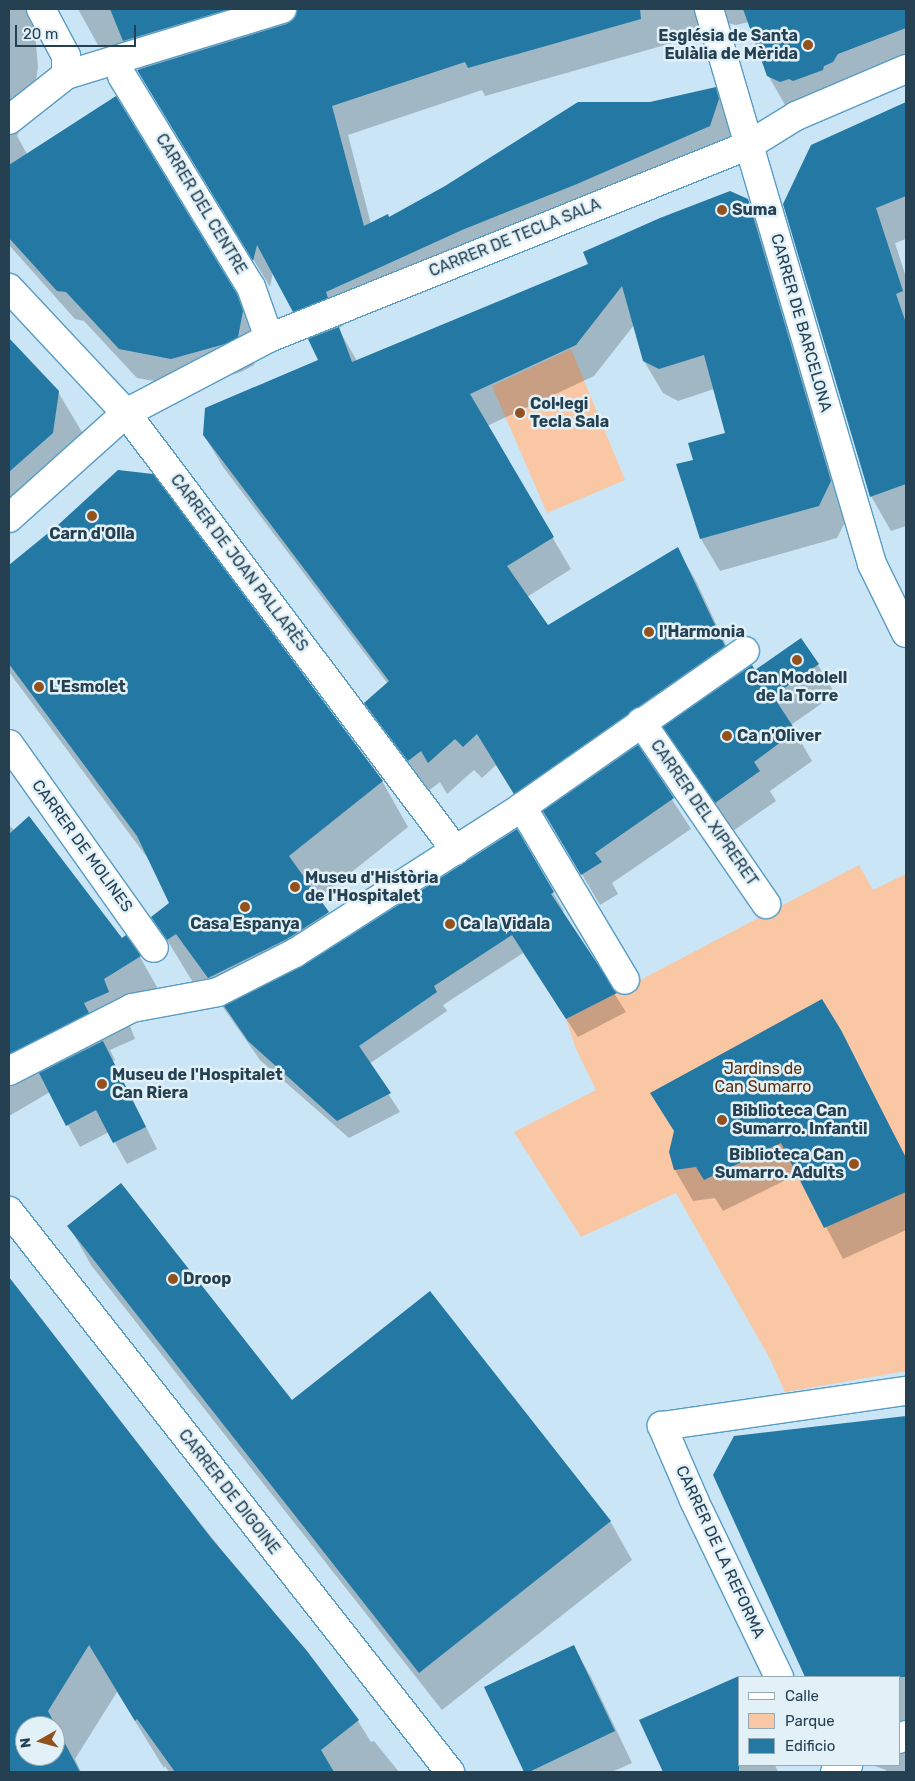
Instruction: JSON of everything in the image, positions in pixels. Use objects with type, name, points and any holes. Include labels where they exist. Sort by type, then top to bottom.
[{"type":"street","points":[[42,9],[66,56],[66,74]]},
{"type":"street","points":[[9,120],[66,74],[282,9]]},
{"type":"street","name":"CARRER DE BARCELONA","points":[[709,9],[872,564],[906,633]]},
{"type":"street","name":"CARRER DE TECLA SALA","points":[[9,518],[126,413],[269,338],[749,144],[796,116],[906,69]]},
{"type":"street","name":"CARRER DEL CENTRE","points":[[122,76],[252,287],[269,338]]},
{"type":"street","name":"CARRER DE JOAN PALLARÈS","points":[[9,288],[126,413],[456,851]]},
{"type":"street","name":"CARRER DEL XIPRERET","points":[[9,1071],[132,1008],[218,992],[295,953],[522,807],[745,651]]},
{"type":"street","name":"CARRER DEL XIPRERET","points":[[641,722],[766,904]]},
{"type":"street","name":"CARRER DE MOLINES","points":[[9,744],[154,948]]},
{"type":"street","points":[[522,807],[625,980]]},
{"type":"street","name":"CARRER DE DIGOINE","points":[[9,1211],[450,1772]]},
{"type":"street","name":"CARRER DE LA REFORMA","points":[[779,1676],[694,1500],[662,1426],[906,1391]]},
{"type":"street","points":[[835,1772],[846,1766]]},
{"type":"green space","points":[[571,349],[625,480],[547,513],[492,386]]},
{"type":"green space","name":"Jardins de Can Sumarro","points":[[859,865],[873,890],[906,874],[906,1371],[785,1392],[770,1359],[676,1193],[581,1237],[514,1132],[596,1090],[576,1049],[566,1019]]},
{"type":"building","points":[[110,9],[229,9],[123,41]]},
{"type":"building","points":[[297,9],[640,9],[641,19],[468,68],[465,62],[332,106],[364,226],[388,214],[389,217],[445,186],[578,102],[650,102],[716,87],[719,99],[710,126],[577,184],[462,230],[326,292],[328,298],[293,312],[257,245],[253,261],[137,70],[287,24],[294,19]]},
{"type":"building","name":"Església de Santa Eulàlia de Mèrida","points":[[743,9],[906,9],[906,28],[838,54],[833,62],[824,66],[823,70],[793,81],[789,79],[780,82],[767,76]]},
{"type":"building","points":[[116,96],[237,294],[243,311],[238,337],[225,344],[171,359],[119,349],[66,292],[57,291],[9,238],[9,165]]},
{"type":"building","points":[[906,102],[906,196],[876,208],[903,291],[896,294],[906,323],[906,484],[870,497],[783,204],[811,145]]},
{"type":"building","points":[[730,191],[748,199],[831,481],[819,506],[700,539],[676,464],[693,460],[688,443],[725,433],[704,355],[659,369],[643,361],[622,286],[576,345],[470,394],[554,537],[507,566],[548,625],[678,547],[725,646],[514,794],[477,734],[463,747],[455,739],[428,763],[421,751],[408,761],[364,703],[389,681],[203,435],[205,408],[318,360],[308,339],[339,327],[352,362],[588,264],[583,252],[660,218]]},
{"type":"building","points":[[9,338],[59,391],[53,433],[9,472]]},
{"type":"building","points":[[118,470],[153,474],[383,781],[289,856],[329,912],[287,939],[208,978],[176,934],[167,940],[151,917],[169,903],[137,836],[9,664],[9,565],[58,525]]},
{"type":"building","name":"Ca n'Oliver","points":[[801,638],[819,664],[773,696],[796,731],[754,762],[760,771],[715,803],[663,727],[752,665],[755,670]]},
{"type":"building","points":[[638,745],[674,798],[595,853],[602,862],[581,875],[543,811]]},
{"type":"building","points":[[29,816],[122,938],[126,935],[141,956],[104,979],[109,992],[84,1003],[89,1013],[9,1054],[9,834]]},
{"type":"building","points":[[517,829],[554,892],[551,894],[617,993],[566,1019],[512,935],[434,986],[437,992],[359,1046],[391,1093],[337,1121],[248,1041],[224,1006],[303,966]]},
{"type":"building","points":[[822,999],[841,1030],[906,1158],[906,1192],[824,1228],[781,1143],[704,1180],[696,1167],[674,1170],[669,1152],[674,1131],[650,1093]]},
{"type":"building","points":[[103,1041],[146,1127],[113,1143],[96,1110],[66,1126],[39,1073]]},
{"type":"building","points":[[121,1183],[292,1400],[430,1291],[611,1521],[419,1673],[67,1226]]},
{"type":"building","points":[[9,1277],[212,1539],[307,1651],[359,1720],[321,1750],[334,1772],[175,1772],[137,1719],[135,1721],[89,1645],[48,1711],[51,1716],[15,1716],[15,1766],[65,1766],[65,1743],[80,1772],[9,1772]]},
{"type":"building","points":[[906,1416],[906,1677],[805,1676],[713,1475],[734,1436]]},
{"type":"building","points":[[574,1645],[615,1731],[529,1772],[524,1772],[484,1687]]},
{"type":"building","points":[[738,1676],[739,1772],[663,1772],[639,1720]]},
{"type":"place","name":"Església de Santa Eulàlia de Mèrida","points":[[808,45]]},
{"type":"place","name":"Suma","points":[[722,210]]},
{"type":"place","name":"Col·legi Tecla Sala","points":[[520,413]]},
{"type":"place","name":"Carn d'Olla","points":[[92,516]]},
{"type":"place","name":"l'Harmonia","points":[[649,632]]},
{"type":"place","name":"Can Modolell de la Torre","points":[[797,660]]},
{"type":"place","name":"L'Esmolet","points":[[39,687]]},
{"type":"place","name":"Ca n'Oliver","points":[[727,736]]},
{"type":"place","name":"Museu d'Història de l'Hospitalet","points":[[295,887]]},
{"type":"place","name":"Casa Espanya","points":[[245,907]]},
{"type":"place","name":"Ca la Vidala","points":[[450,924]]},
{"type":"place","name":"Museu de l'Hospitalet Can Riera","points":[[102,1084]]},
{"type":"place","name":"Biblioteca Can Sumarro. Infantil","points":[[722,1120]]},
{"type":"place","name":"Biblioteca Can Sumarro. Adults","points":[[854,1164]]},
{"type":"place","name":"Droop","points":[[173,1279]]}]
